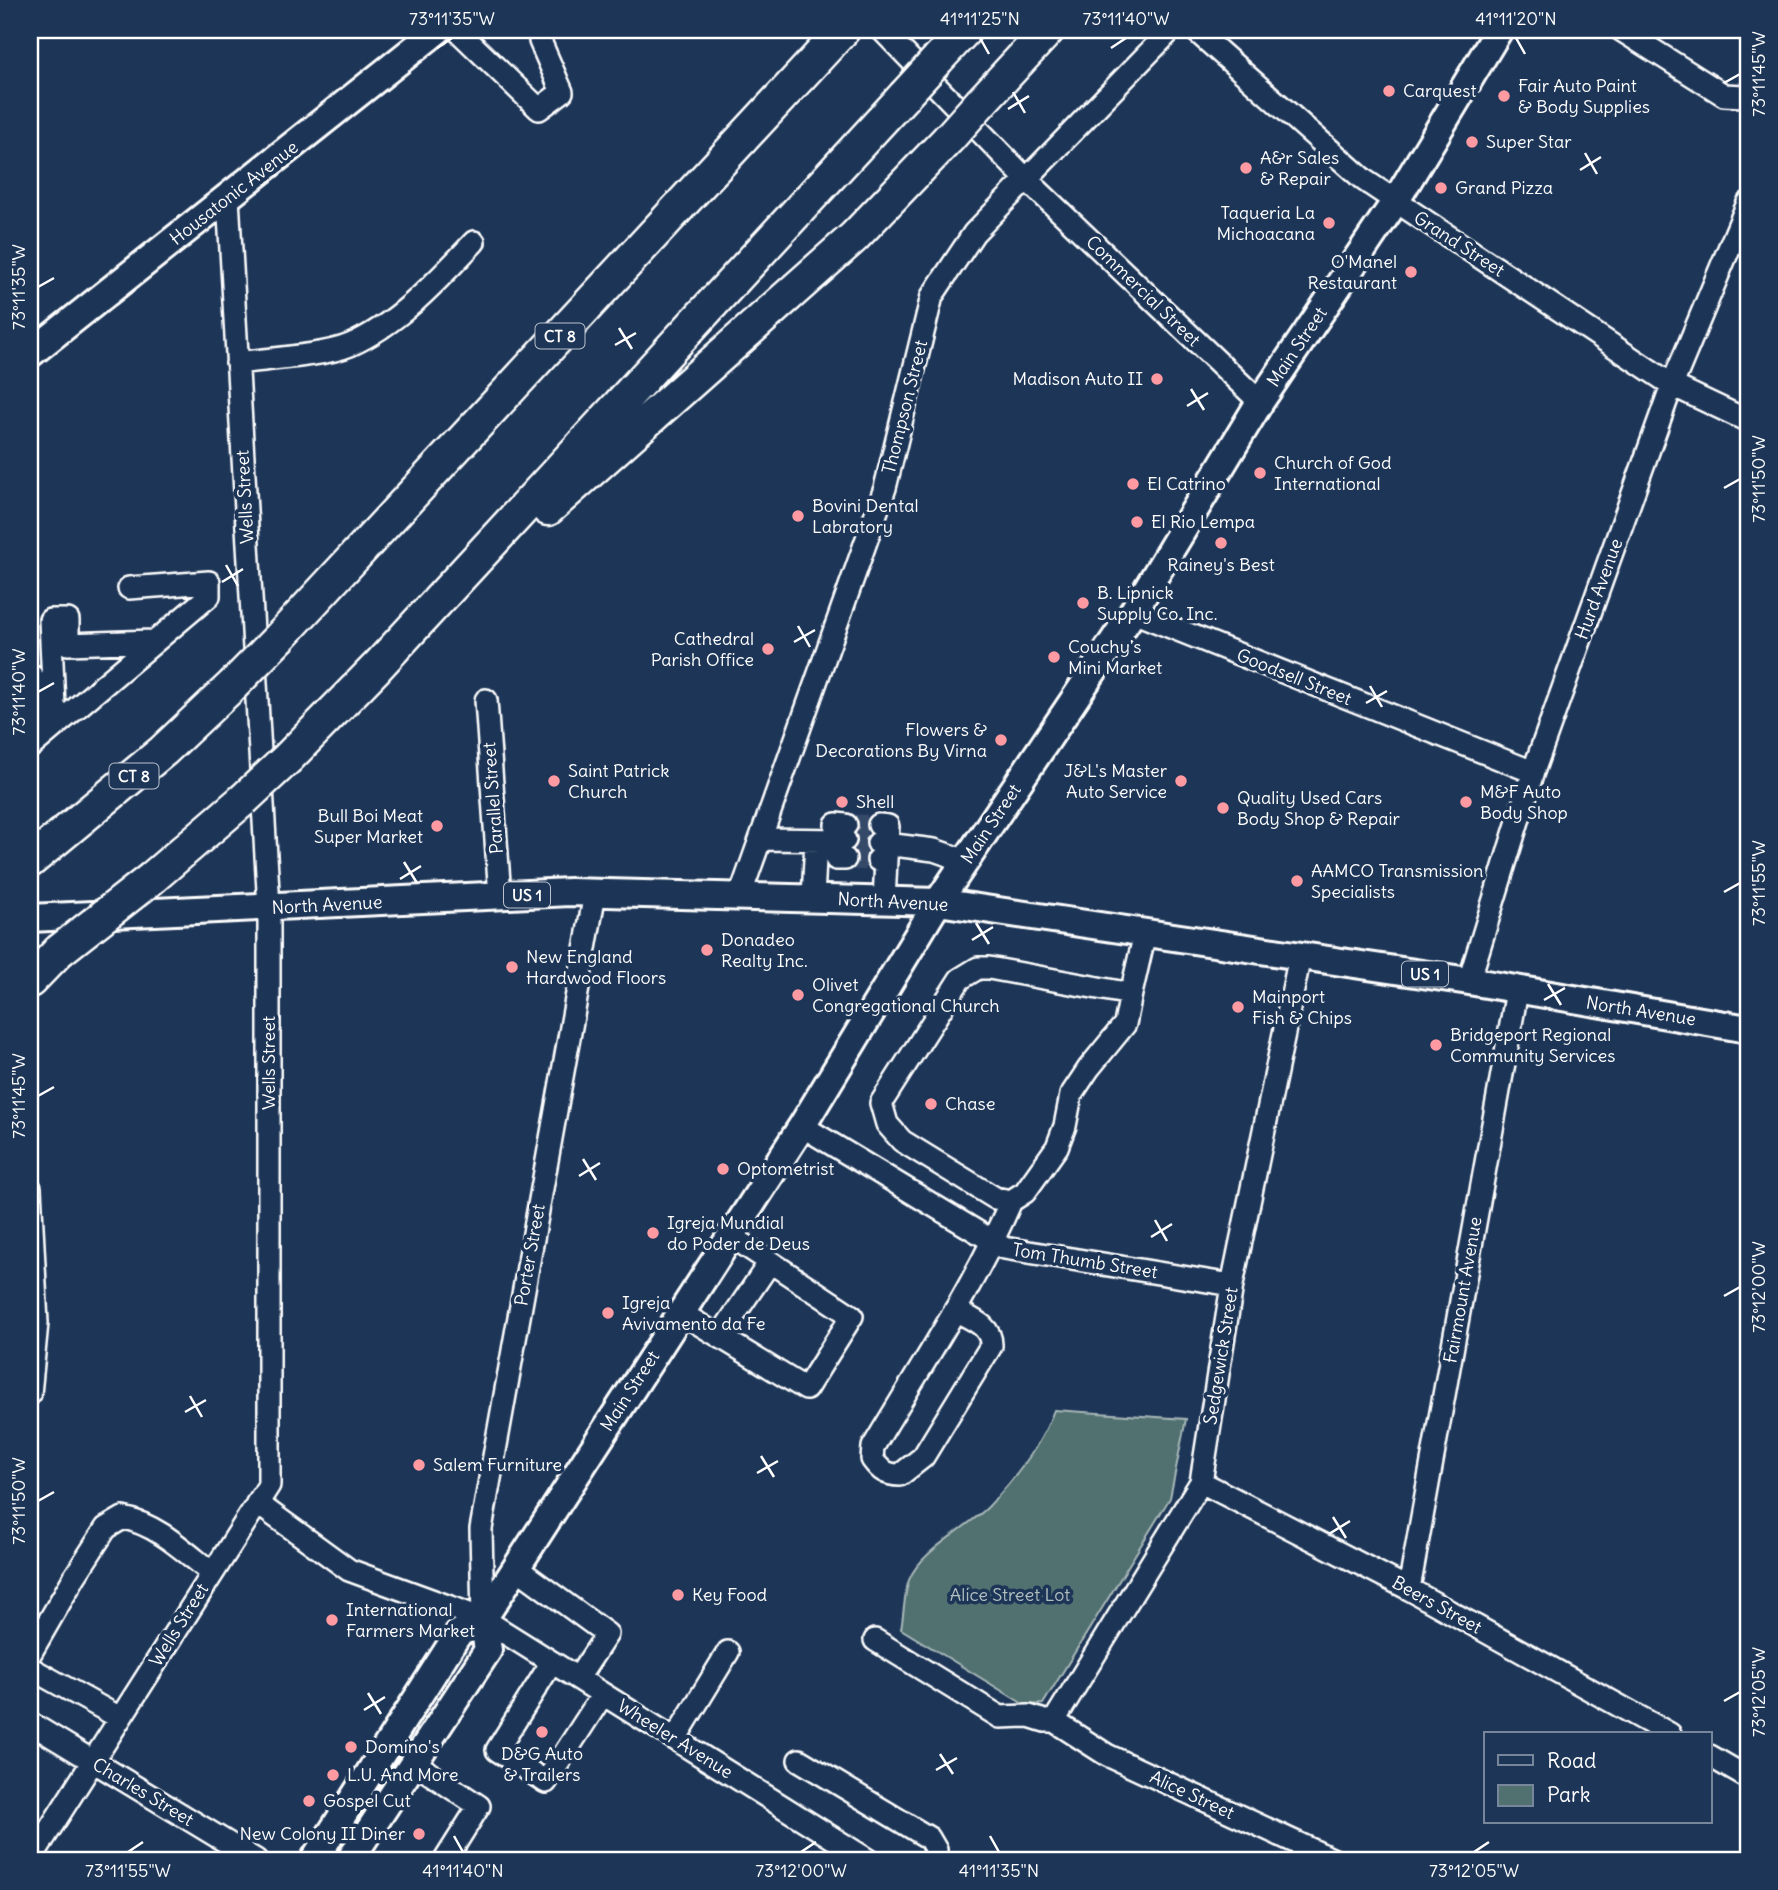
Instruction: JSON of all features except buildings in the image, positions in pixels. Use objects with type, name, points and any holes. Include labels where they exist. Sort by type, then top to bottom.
[{"type":"highway","points":[[30,972],[152,878],[288,758],[425,615],[965,30]]},
{"type":"highway","points":[[425,615],[654,416],[853,237],[1048,30]]},
{"type":"highway","name":"CT 8","points":[[30,861],[143,769],[281,636],[840,33]]},
{"type":"highway","points":[[30,981],[59,951]]},
{"type":"main road","name":"Housatonic Avenue","points":[[30,354],[438,30]]},
{"type":"main road","name":"Main Street","points":[[314,1860],[458,1634],[483,1619],[802,1126],[939,902],[1133,612],[1260,402],[1395,202],[1499,30]]},
{"type":"main road","name":"North Avenue","points":[[30,918],[595,893],[939,902],[1469,981],[1748,1029]]},
{"type":"main road","points":[[352,1859],[488,1650],[483,1619]]},
{"type":"street","points":[[457,30],[539,109],[562,92],[540,41],[541,30]]},
{"type":"street","name":"Commercial Street","points":[[882,30],[1026,179],[1260,402]]},
{"type":"street","name":"Thompson Street","points":[[740,896],[886,488],[932,296],[974,233],[1171,30]]},
{"type":"street","name":"Grand Street","points":[[1195,30],[1364,180],[1395,202],[1672,385],[1748,421]]},
{"type":"street","points":[[1621,30],[1724,94],[1744,96],[1748,93]]},
{"type":"street","name":"Wells Street","points":[[30,1860],[269,1485],[269,908],[228,198]]},
{"type":"street","name":"Hurd Avenue","points":[[1469,981],[1533,772],[1672,385],[1748,203]]},
{"type":"street","points":[[237,363],[348,346],[420,298],[474,242]]},
{"type":"street","points":[[32,745],[209,596],[209,582],[129,588]]},
{"type":"street","name":"Goodsell Street","points":[[1133,612],[1533,772]]},
{"type":"street","points":[[55,726],[50,620],[68,620],[68,644],[153,641]]},
{"type":"street","points":[[30,676],[32,745]]},
{"type":"street","name":"Parallel Street","points":[[486,700],[500,897]]},
{"type":"street","points":[[761,839],[838,841],[813,898]]},
{"type":"street","points":[[884,901],[881,846],[934,850],[966,861]]},
{"type":"street","name":"Porter Street","points":[[483,1619],[481,1529],[595,893]]},
{"type":"street","points":[[955,1310],[984,1326],[992,1335],[991,1346],[923,1457],[900,1475],[889,1475],[878,1468],[872,1459],[873,1447],[994,1242],[1012,1201],[1025,1192],[1057,1147],[1065,1126],[1071,1096],[1089,1068],[1125,1024],[1145,933]]},
{"type":"street","name":"Sedgewick Street","points":[[1054,1721],[1201,1482],[1233,1285],[1300,956]]},
{"type":"street","points":[[1012,1201],[995,1198],[902,1141],[887,1124],[881,1103],[960,979],[978,968],[1130,994]]},
{"type":"street","name":"Fairmount Avenue","points":[[1409,1589],[1517,991]]},
{"type":"street","name":"Tom Thumb Street","points":[[802,1126],[1004,1248],[1233,1285]]},
{"type":"street","points":[[30,1188],[37,1323],[30,1394]]},
{"type":"street","points":[[681,1313],[806,1389],[852,1316],[731,1236]]},
{"type":"street","points":[[720,1336],[770,1262]]},
{"type":"street","name":"Beers Street","points":[[1201,1482],[1409,1589],[1666,1732]]},
{"type":"street","name":"Wheeler Avenue","points":[[257,1503],[349,1570],[483,1619],[868,1860]]},
{"type":"street","points":[[30,1654],[106,1528],[123,1518],[136,1520],[159,1532],[212,1573]]},
{"type":"street","points":[[515,1567],[607,1634],[578,1678]]},
{"type":"street","points":[[875,1640],[1000,1717],[1012,1719],[1028,1716],[1054,1721]]},
{"type":"street","points":[[675,1739],[728,1652]]},
{"type":"street","points":[[552,1662],[497,1750],[546,1782],[603,1694]]},
{"type":"street","points":[[30,1668],[120,1718]]},
{"type":"street","name":"Alice Street","points":[[1054,1721],[1107,1755],[1334,1860]]},
{"type":"street","name":"Charles Street","points":[[30,1723],[256,1860]]},
{"type":"street","points":[[1712,1757],[1748,1778]]},
{"type":"street","points":[[799,1760],[929,1838],[936,1850],[931,1860]]},
{"type":"street","points":[[414,1763],[479,1806],[445,1860]]},
{"type":"green space","name":"Alice Street Lot","points":[[1054,1410],[1186,1419],[1170,1498],[1043,1704],[1025,1705],[901,1629],[907,1586],[915,1569],[933,1550],[998,1497],[1034,1449]]},
{"type":"tunnel","points":[[1740,30],[1748,35]]},
{"type":"tunnel","points":[[846,825],[879,825]]},
{"type":"tunnel","points":[[845,840],[878,843]]},
{"type":"tunnel","points":[[845,859],[878,860]]},
{"type":"place","name":"Carquest","points":[[1389,91]]},
{"type":"place","name":"Fair Auto Paint & Body Supplies","points":[[1504,96]]},
{"type":"place","name":"Super Star","points":[[1472,142]]},
{"type":"place","name":"A&r Sales & Repair","points":[[1246,168]]},
{"type":"place","name":"Grand Pizza","points":[[1441,188]]},
{"type":"place","name":"Taqueria La Michoacana","points":[[1329,223]]},
{"type":"place","name":"O'Manel Restaurant","points":[[1411,272]]},
{"type":"place","name":"Madison Auto II","points":[[1157,379]]},
{"type":"place","name":"Church of God International","points":[[1260,473]]},
{"type":"place","name":"El Catrino","points":[[1133,484]]},
{"type":"place","name":"Bovini Dental Labratory","points":[[798,516]]},
{"type":"place","name":"El Rio Lempa","points":[[1137,522]]},
{"type":"place","name":"Rainey's Best","points":[[1221,543]]},
{"type":"place","name":"B. Lipnick Supply Co. Inc.","points":[[1083,603]]},
{"type":"place","name":"Cathedral Parish Office","points":[[768,649]]},
{"type":"place","name":"Couchy's Mini Market","points":[[1054,657]]},
{"type":"place","name":"Flowers & Decorations By Virna","points":[[1001,740]]},
{"type":"place","name":"Saint Patrick Church","points":[[554,781]]},
{"type":"place","name":"J&L's Master Auto Service","points":[[1181,781]]},
{"type":"place","name":"Shell","points":[[842,802]]},
{"type":"place","name":"M&F Auto Body Shop","points":[[1466,802]]},
{"type":"place","name":"Quality Used Cars Body Shop & Repair","points":[[1223,808]]},
{"type":"place","name":"Bull Boi Meat Super Market","points":[[437,826]]},
{"type":"place","name":"AAMCO Transmission Specialists","points":[[1297,881]]},
{"type":"place","name":"Donadeo Realty Inc.","points":[[707,950]]},
{"type":"place","name":"New England Hardwood Floors","points":[[512,967]]},
{"type":"place","name":"Olivet Congregational Church","points":[[798,995]]},
{"type":"place","name":"Mainport Fish & Chips","points":[[1238,1007]]},
{"type":"place","name":"Bridgeport Regional Community Services","points":[[1436,1045]]},
{"type":"place","name":"Chase","points":[[931,1104]]},
{"type":"place","name":"Optometrist","points":[[723,1169]]},
{"type":"place","name":"Igreja Mundial do Poder de Deus","points":[[653,1233]]},
{"type":"place","name":"Igreja Avivamento da Fe","points":[[608,1313]]},
{"type":"place","name":"Salem Furniture","points":[[419,1465]]},
{"type":"place","name":"Key Food","points":[[678,1595]]},
{"type":"place","name":"International Farmers Market","points":[[332,1620]]},
{"type":"place","name":"D&G Auto & Trailers","points":[[542,1732]]},
{"type":"place","name":"Domino's","points":[[351,1747]]},
{"type":"place","name":"L.U. And More","points":[[333,1775]]},
{"type":"place","name":"Gospel Cut","points":[[309,1801]]},
{"type":"place","name":"New Colony II Diner","points":[[419,1834]]}]
